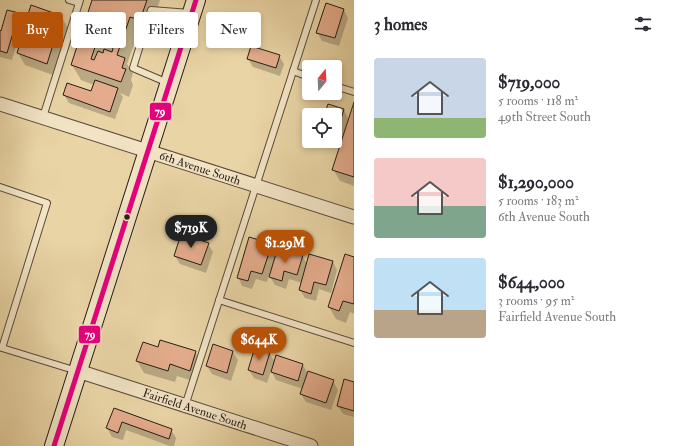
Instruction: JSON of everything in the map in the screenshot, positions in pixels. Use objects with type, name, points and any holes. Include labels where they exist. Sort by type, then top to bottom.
[{"type":"main road","points":[[54,446],[194,6]]},
{"type":"street","name":"6th Avenue South","points":[[0,104],[354,217]]},
{"type":"street","name":"Fairfield Avenue South","points":[[78,371],[311,446]]},
{"type":"lane","points":[[43,117],[80,2],[69,0]]},
{"type":"lane","points":[[185,406],[316,0]]},
{"type":"lane","points":[[170,84],[133,68],[148,17],[151,10],[194,6]]},
{"type":"lane","points":[[292,71],[302,75]]},
{"type":"lane","points":[[342,88],[354,92]]},
{"type":"lane","points":[[0,187],[47,203],[1,351],[78,371]]},
{"type":"lane","points":[[219,300],[354,343]]},
{"type":"building","points":[[92,0],[147,0],[143,12],[134,12],[134,18],[130,17],[126,29],[126,12],[88,12]]},
{"type":"building","points":[[326,3],[344,9],[335,38],[316,33]]},
{"type":"building","points":[[31,5],[51,12],[29,12]]},
{"type":"building","points":[[7,10],[15,12],[12,12],[12,36],[7,53],[0,51],[0,30],[1,31]]},
{"type":"building","points":[[19,48],[52,48],[47,64],[17,53]]},
{"type":"building","points":[[76,48],[95,48],[91,59],[94,60],[98,51],[103,53],[104,49],[112,52],[113,48],[119,48],[117,55],[125,58],[122,68],[126,69],[121,82],[71,65]]},
{"type":"building","points":[[250,48],[257,48],[280,55],[276,68],[247,59]]},
{"type":"building","points":[[95,80],[118,88],[110,112],[63,95],[67,83],[91,91]]},
{"type":"building","points":[[354,102],[354,177],[332,170],[339,148],[342,148],[342,139]]},
{"type":"building","points":[[328,104],[341,108],[327,108]]},
{"type":"building","points":[[181,234],[209,243],[201,265],[174,256]]},
{"type":"building","points":[[249,237],[272,244],[262,274],[251,271],[248,281],[237,278]]},
{"type":"building","points":[[278,247],[303,255],[297,275],[284,271],[282,281],[269,277]]},
{"type":"building","points":[[309,254],[333,261],[326,285],[314,282],[311,294],[299,290]]},
{"type":"building","points":[[345,254],[354,257],[354,304],[343,301],[339,311],[328,307]]},
{"type":"building","points":[[160,340],[196,351],[190,371],[170,364],[168,371],[136,361],[143,342],[158,347]]},
{"type":"building","points":[[213,344],[233,351],[227,373],[206,366]]},
{"type":"building","points":[[255,347],[270,352],[263,375],[248,370]]},
{"type":"building","points":[[276,355],[303,364],[298,381],[271,372]]},
{"type":"building","points":[[308,371],[334,380],[326,403],[300,394]]},
{"type":"building","points":[[344,379],[354,382],[354,411],[337,406]]},
{"type":"building","points":[[114,408],[172,429],[169,439],[122,422],[118,433],[106,428]]},
{"type":"transit line","name":"79","points":[[54,446],[196,0]]}]
